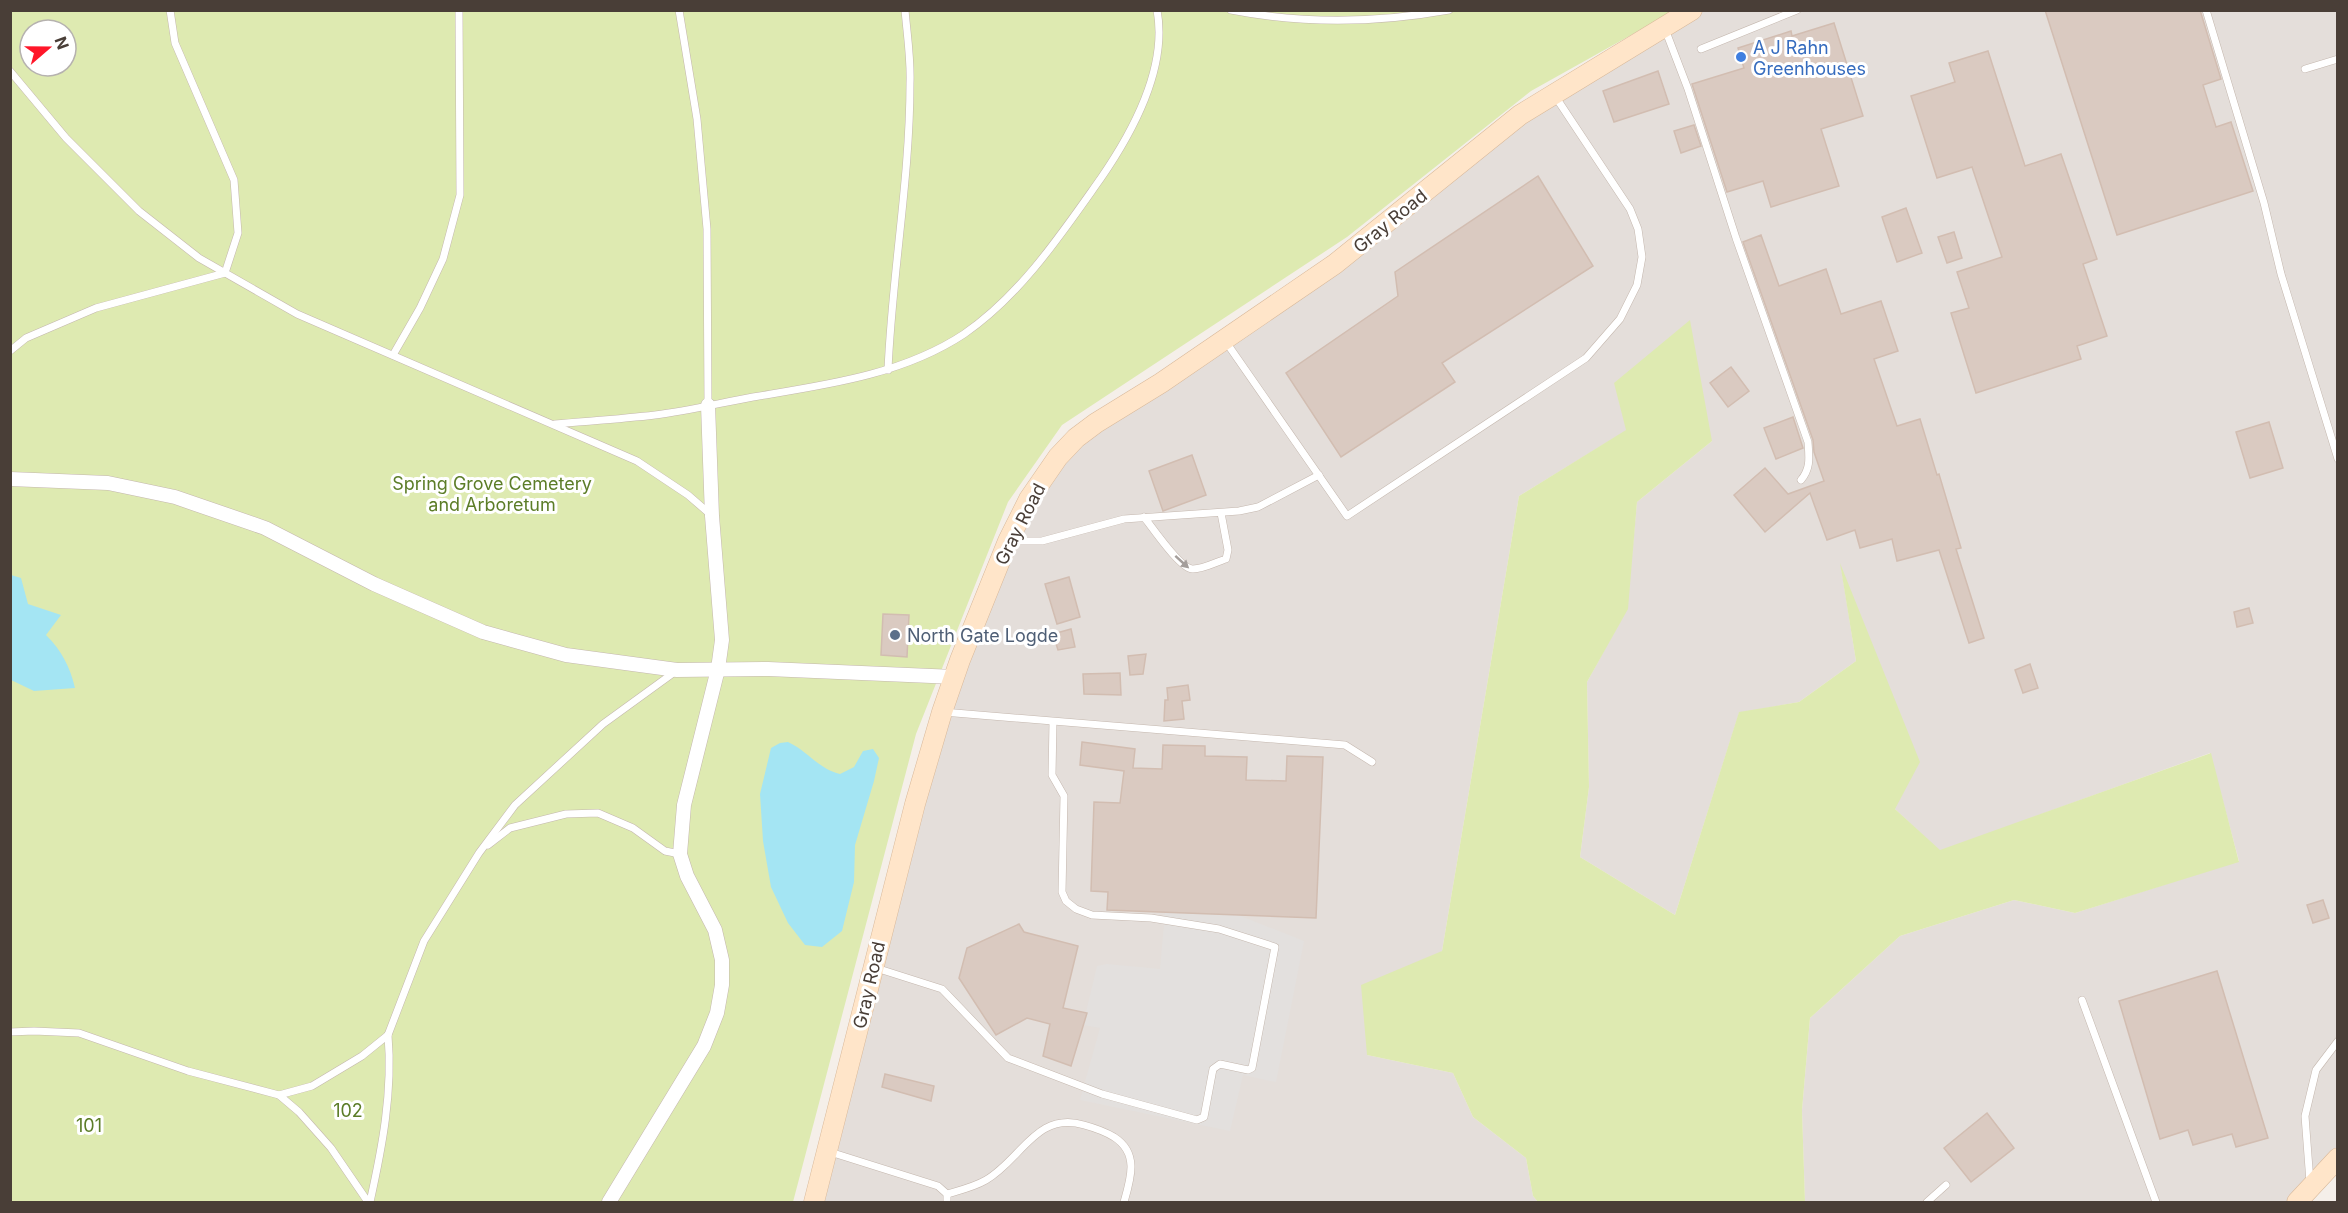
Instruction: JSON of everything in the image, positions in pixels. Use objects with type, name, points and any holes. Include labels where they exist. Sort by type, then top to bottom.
[{"type":"street","name":"Gray Road","points":[[814,1203],[915,804],[942,712],[1008,541],[1029,499],[1058,457],[1076,438],[1096,423],[1161,383],[1335,264],[1520,114],[1692,10]]},
{"type":"street","points":[[609,1203],[704,1046],[717,1013],[722,985],[722,960],[715,930],[687,876],[680,854],[684,805],[718,669],[722,640],[712,516],[708,405]]},
{"type":"street","points":[[10,479],[108,483],[175,497],[265,528],[374,584],[483,632],[566,655],[677,670],[768,669],[955,677]]},
{"type":"street","points":[[2297,1203],[2337,1158]]},
{"type":"lane","points":[[170,10],[175,43],[234,180],[238,233],[225,273]]},
{"type":"lane","points":[[393,355],[420,308],[443,259],[460,195],[459,10]]},
{"type":"lane","points":[[679,10],[697,119],[707,229],[708,405]]},
{"type":"lane","points":[[888,370],[890,328],[905,184],[910,82],[905,10]]},
{"type":"lane","points":[[553,424],[656,415],[819,386],[888,370],[931,354],[965,333],[1006,298],[1064,231],[1120,151],[1142,111],[1156,59],[1160,21],[1157,10]]},
{"type":"lane","points":[[1231,10],[1262,16],[1337,21],[1422,15],[1449,10]]},
{"type":"lane","points":[[1701,49],[1797,10]]},
{"type":"lane","points":[[2206,10],[2264,203],[2281,274],[2337,459]]},
{"type":"lane","points":[[1664,27],[1688,89],[1736,238],[1808,442],[1810,460],[1808,471],[1801,480]]},
{"type":"lane","points":[[2305,69],[2337,58]]},
{"type":"lane","points":[[10,71],[66,138],[139,211],[198,258],[297,314],[637,461],[688,495],[712,516]]},
{"type":"lane","points":[[1225,340],[1347,516],[1586,358],[1620,319],[1637,285],[1642,257],[1638,229],[1630,209],[1553,93]]},
{"type":"lane","points":[[10,351],[26,338],[96,308],[225,273]]},
{"type":"lane","points":[[1008,541],[1042,541],[1124,519],[1221,513],[1258,507],[1319,475]]},
{"type":"lane","points":[[1144,517],[1173,554],[1188,568],[1194,570],[1226,559],[1228,550],[1221,513]]},
{"type":"lane","points":[[369,1203],[382,1147],[391,1065],[388,1035],[424,941],[479,852],[515,805],[603,724],[677,670]]},
{"type":"lane","points":[[942,712],[1345,746],[1372,762]]},
{"type":"lane","points":[[874,968],[942,989],[1008,1059],[1102,1094],[1188,1118],[1197,1120],[1204,1117],[1214,1070],[1220,1064],[1248,1070],[1252,1068],[1275,947],[1219,929],[1151,918],[1092,915],[1076,909],[1066,901],[1062,892],[1064,796],[1052,776],[1053,722]]},
{"type":"lane","points":[[479,852],[510,828],[566,814],[598,813],[633,828],[664,851],[680,854]]},
{"type":"lane","points":[[2082,1000],[2156,1203]]},
{"type":"lane","points":[[10,1032],[79,1033],[188,1071],[279,1095],[299,1112],[332,1148],[369,1203]]},
{"type":"lane","points":[[279,1095],[312,1086],[362,1056],[388,1035]]},
{"type":"lane","points":[[2310,1188],[2305,1116],[2316,1070],[2337,1041]]},
{"type":"lane","points":[[947,1194],[987,1180],[1044,1127],[1061,1121],[1075,1122],[1105,1131],[1127,1149],[1132,1163],[1131,1178],[1124,1203]]},
{"type":"lane","points":[[827,1151],[938,1186],[947,1194],[947,1203]]},
{"type":"lane","points":[[1927,1203],[1946,1185]]},
{"type":"shaded area","points":[[1692,11],[2337,11],[2338,1158],[2297,1202],[1805,1202],[1802,1110],[1810,1018],[1900,936],[2014,900],[2075,913],[2239,861],[2210,753],[1940,851],[1895,809],[1841,567],[1856,661],[1799,702],[1739,713],[1675,915],[1580,857],[1589,787],[1587,682],[1627,609],[1637,502],[1712,441],[1627,430],[1519,496],[1442,951],[1367,1055],[1453,1073],[1473,1117],[1526,1158],[1533,1196],[1538,1202],[814,1202],[960,660],[1058,457],[1161,383],[1520,114]]},
{"type":"shaded area","points":[[1165,913],[1238,915],[1304,941],[1276,1082],[1243,1075],[1230,1131],[1080,1100],[1100,1028],[1083,1025],[1097,966],[1107,964],[1160,969]]},
{"type":"green space","name":"Spring Grove Cemetery and Arboretum","points":[[10,11],[1674,11],[1531,91],[1347,237],[1062,425],[1008,502],[916,734],[793,1202],[11,1202]]},
{"type":"green space","points":[[1690,320],[1712,441],[1637,502],[1628,609],[1587,682],[1589,787],[1580,857],[1675,915],[1739,712],[1799,702],[1856,661],[1840,563],[1920,762],[1895,809],[1940,850],[2211,753],[2239,862],[2075,913],[2014,900],[1900,936],[1810,1018],[1802,1110],[1805,1202],[1538,1202],[1533,1196],[1526,1158],[1473,1117],[1453,1073],[1367,1055],[1361,985],[1442,951],[1519,496],[1626,430],[1614,383]]},
{"type":"water","points":[[11,575],[21,578],[28,604],[61,615],[46,635],[65,660],[75,688],[34,691],[11,680]]},
{"type":"water","points":[[788,742],[825,768],[840,774],[854,767],[863,751],[873,749],[879,758],[855,845],[854,882],[842,931],[822,947],[805,945],[788,923],[771,887],[763,841],[760,794],[771,748]]},
{"type":"building","points":[[2045,10],[2200,10],[2221,79],[2203,85],[2216,127],[2231,122],[2253,191],[2117,235]]},
{"type":"building","points":[[1834,23],[1863,116],[1821,129],[1839,186],[1771,207],[1763,181],[1727,192],[1692,84],[1744,68],[1738,48],[1791,31],[1792,36]]},
{"type":"building","points":[[1988,51],[2025,166],[2061,154],[2097,259],[2083,264],[2107,336],[2077,346],[2081,359],[1976,393],[1951,313],[1969,308],[1957,272],[2002,257],[1972,167],[1937,178],[1911,96],[1955,82],[1949,63]]},
{"type":"building","points":[[1658,71],[1669,104],[1614,122],[1603,91]]},
{"type":"building","points":[[1694,125],[1701,146],[1681,153],[1674,131]]},
{"type":"building","points":[[1538,176],[1593,266],[1442,363],[1455,382],[1341,457],[1286,373],[1398,296],[1395,272]]},
{"type":"building","points":[[1906,208],[1922,253],[1897,262],[1882,217]]},
{"type":"building","points":[[1954,232],[1962,258],[1947,263],[1938,237]]},
{"type":"building","points":[[1761,235],[1779,286],[1826,269],[1841,314],[1881,301],[1898,351],[1874,359],[1897,426],[1920,419],[1961,548],[1956,549],[1984,638],[1969,643],[1939,550],[1897,561],[1892,539],[1860,548],[1855,530],[1827,540],[1810,493],[1765,532],[1734,495],[1765,468],[1788,494],[1824,481],[1814,452],[1813,440],[1743,242]]},
{"type":"building","points":[[1731,367],[1749,391],[1728,407],[1710,383]]},
{"type":"building","points":[[1793,417],[1803,448],[1776,459],[1764,428]]},
{"type":"building","points":[[2269,422],[2283,468],[2250,478],[2236,432]]},
{"type":"building","points":[[1192,455],[1206,495],[1163,511],[1149,471]]},
{"type":"building","points":[[1069,577],[1080,617],[1057,624],[1045,584]]},
{"type":"building","points":[[2249,608],[2253,623],[2237,627],[2234,612]]},
{"type":"building","name":"North Gate Logde","points":[[883,614],[909,615],[907,657],[881,655]]},
{"type":"building","points":[[1071,629],[1075,647],[1058,650],[1053,634]]},
{"type":"building","points":[[1146,654],[1143,674],[1130,675],[1128,656]]},
{"type":"building","points":[[2030,664],[2038,688],[2023,693],[2015,670]]},
{"type":"building","points":[[1120,673],[1121,695],[1084,694],[1083,674]]},
{"type":"building","points":[[1188,685],[1190,700],[1182,701],[1184,719],[1164,721],[1165,700],[1168,700],[1167,688]]},
{"type":"building","points":[[1082,742],[1135,749],[1133,768],[1162,769],[1163,745],[1205,746],[1205,756],[1247,757],[1246,780],[1286,781],[1287,756],[1323,757],[1316,918],[1107,910],[1108,892],[1091,891],[1094,802],[1120,803],[1124,771],[1080,765]]},
{"type":"building","points":[[2323,900],[2329,918],[2313,923],[2307,905]]},
{"type":"building","points":[[1019,924],[1024,932],[1078,946],[1063,1008],[1087,1013],[1071,1066],[1043,1056],[1050,1024],[1027,1018],[996,1035],[959,978],[967,948]]},
{"type":"building","points":[[2217,971],[2268,1138],[2236,1147],[2232,1134],[2193,1145],[2188,1130],[2160,1139],[2119,1001]]},
{"type":"building","points":[[885,1074],[934,1086],[931,1101],[882,1087]]},
{"type":"building","points":[[1987,1113],[2014,1148],[1971,1182],[1944,1148]]},
{"type":"place","name":"A J Rahn Greenhouses","points":[[1741,57]]},
{"type":"place","name":"North Gate Logde","points":[[895,635]]},
{"type":"park label","name":"102","points":[[348,1110]]},
{"type":"park label","name":"101","points":[[89,1125]]}]
